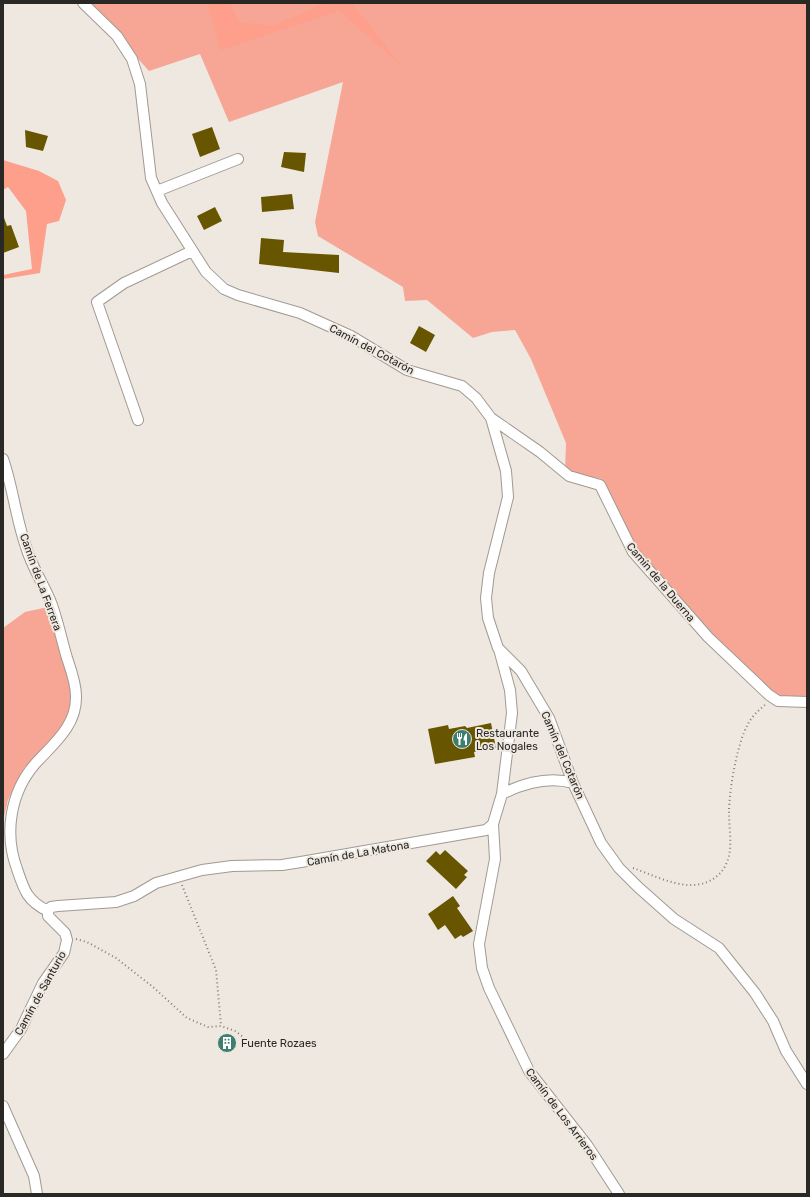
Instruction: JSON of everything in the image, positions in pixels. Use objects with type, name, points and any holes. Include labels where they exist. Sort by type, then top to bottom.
[{"type":"street","name":"Camín del Cotarón","points":[[83,3],[117,36],[132,59],[140,84],[146,147],[151,178],[162,203],[206,272],[224,289],[238,295],[300,313],[351,336],[407,370],[462,386],[476,398],[491,418],[506,471],[508,496],[489,573],[486,598],[488,618],[498,648],[521,671],[549,718],[573,783],[601,843],[619,868],[674,919],[719,948],[755,993],[773,1021],[786,1051],[807,1084]]},
{"type":"street","points":[[157,191],[238,160]]},
{"type":"street","points":[[138,420],[97,302],[124,283],[192,251]]},
{"type":"street","name":"Camín de la Duerna","points":[[491,418],[540,452],[569,476],[600,485],[633,552],[708,637],[773,698]]},
{"type":"street","name":"Camín de La Ferrera","points":[[3,459],[26,548],[52,605],[75,686],[75,709],[72,720],[61,736],[28,774],[15,802],[10,820],[11,847],[14,862],[24,890],[33,903],[48,911]]},
{"type":"street","points":[[493,824],[502,794],[512,713],[510,690],[498,648]]},
{"type":"street","points":[[773,698],[778,701],[807,702]]},
{"type":"street","points":[[502,794],[531,782],[562,780],[573,783]]},
{"type":"street","name":"Camín de La Matona","points":[[48,911],[51,907],[58,906],[116,902],[134,896],[156,883],[202,870],[232,866],[282,865],[309,861],[476,833],[486,830],[493,824]]},
{"type":"street","name":"Camín de Los Arrieros","points":[[493,824],[495,859],[479,944],[482,968],[487,982],[529,1071],[587,1145],[618,1194]]},
{"type":"street","name":"Camín de Santurio","points":[[3,1054],[21,1029],[43,983],[64,952],[67,940],[66,936],[48,916],[48,911]]},
{"type":"street","points":[[3,1106],[34,1176],[37,1194]]},
{"type":"path","points":[[619,868],[632,868],[687,885],[700,885],[713,880],[722,871],[729,854],[729,811],[740,742],[747,725],[753,716],[773,698]]},
{"type":"path","points":[[179,876],[216,970],[221,1026]]},
{"type":"path","points":[[66,936],[87,942],[116,958],[153,987],[187,1018],[208,1027],[221,1026],[235,1031],[246,1039]]},
{"type":"shaded area","points":[[88,3],[807,3],[807,702],[769,695],[633,552],[600,485],[602,479],[565,472],[566,443],[531,359],[515,330],[492,332],[473,338],[427,300],[405,301],[403,287],[318,236],[315,222],[343,82],[229,122],[200,54],[149,71]]},
{"type":"shaded area","points":[[207,3],[230,3],[239,22],[273,26],[325,3],[352,3],[401,65],[339,11],[221,50]]},
{"type":"shaded area","points":[[3,160],[39,171],[58,181],[66,200],[59,221],[47,224],[40,273],[3,279],[3,275],[32,269],[26,211],[8,187],[3,190]]},
{"type":"shaded area","points":[[48,607],[70,687],[71,709],[58,732],[24,768],[8,800],[3,821],[3,628],[25,612]]},
{"type":"building","points":[[212,127],[220,149],[200,157],[192,134]]},
{"type":"building","points":[[25,130],[48,136],[43,151],[26,147]]},
{"type":"building","points":[[284,152],[306,153],[304,172],[281,167]]},
{"type":"building","points":[[292,194],[294,209],[262,212],[261,197]]},
{"type":"building","points":[[215,207],[222,221],[204,230],[197,216]]},
{"type":"building","points":[[3,215],[7,226],[11,225],[19,247],[3,253]]},
{"type":"building","points":[[261,238],[284,240],[283,252],[339,255],[339,273],[259,264]]},
{"type":"building","points":[[419,326],[435,335],[426,352],[410,343]]},
{"type":"building","name":"Restaurante Los Nogales","points":[[491,723],[496,748],[474,752],[475,757],[435,764],[428,729],[448,725],[449,729],[465,726],[467,728]]},
{"type":"building","points":[[445,850],[468,871],[464,875],[467,877],[456,889],[426,861],[436,851],[440,855]]},
{"type":"building","points":[[453,896],[460,906],[457,908],[473,931],[463,937],[461,935],[455,939],[445,925],[438,930],[428,914]]},
{"type":"building","name":"Fuente Rozaes","points":[[225,1039],[232,1043],[229,1048],[223,1044]]},
{"type":"place","name":"Restaurante Los Nogales","points":[[462,739]]},
{"type":"place","name":"Fuente Rozaes","points":[[227,1043]]}]
